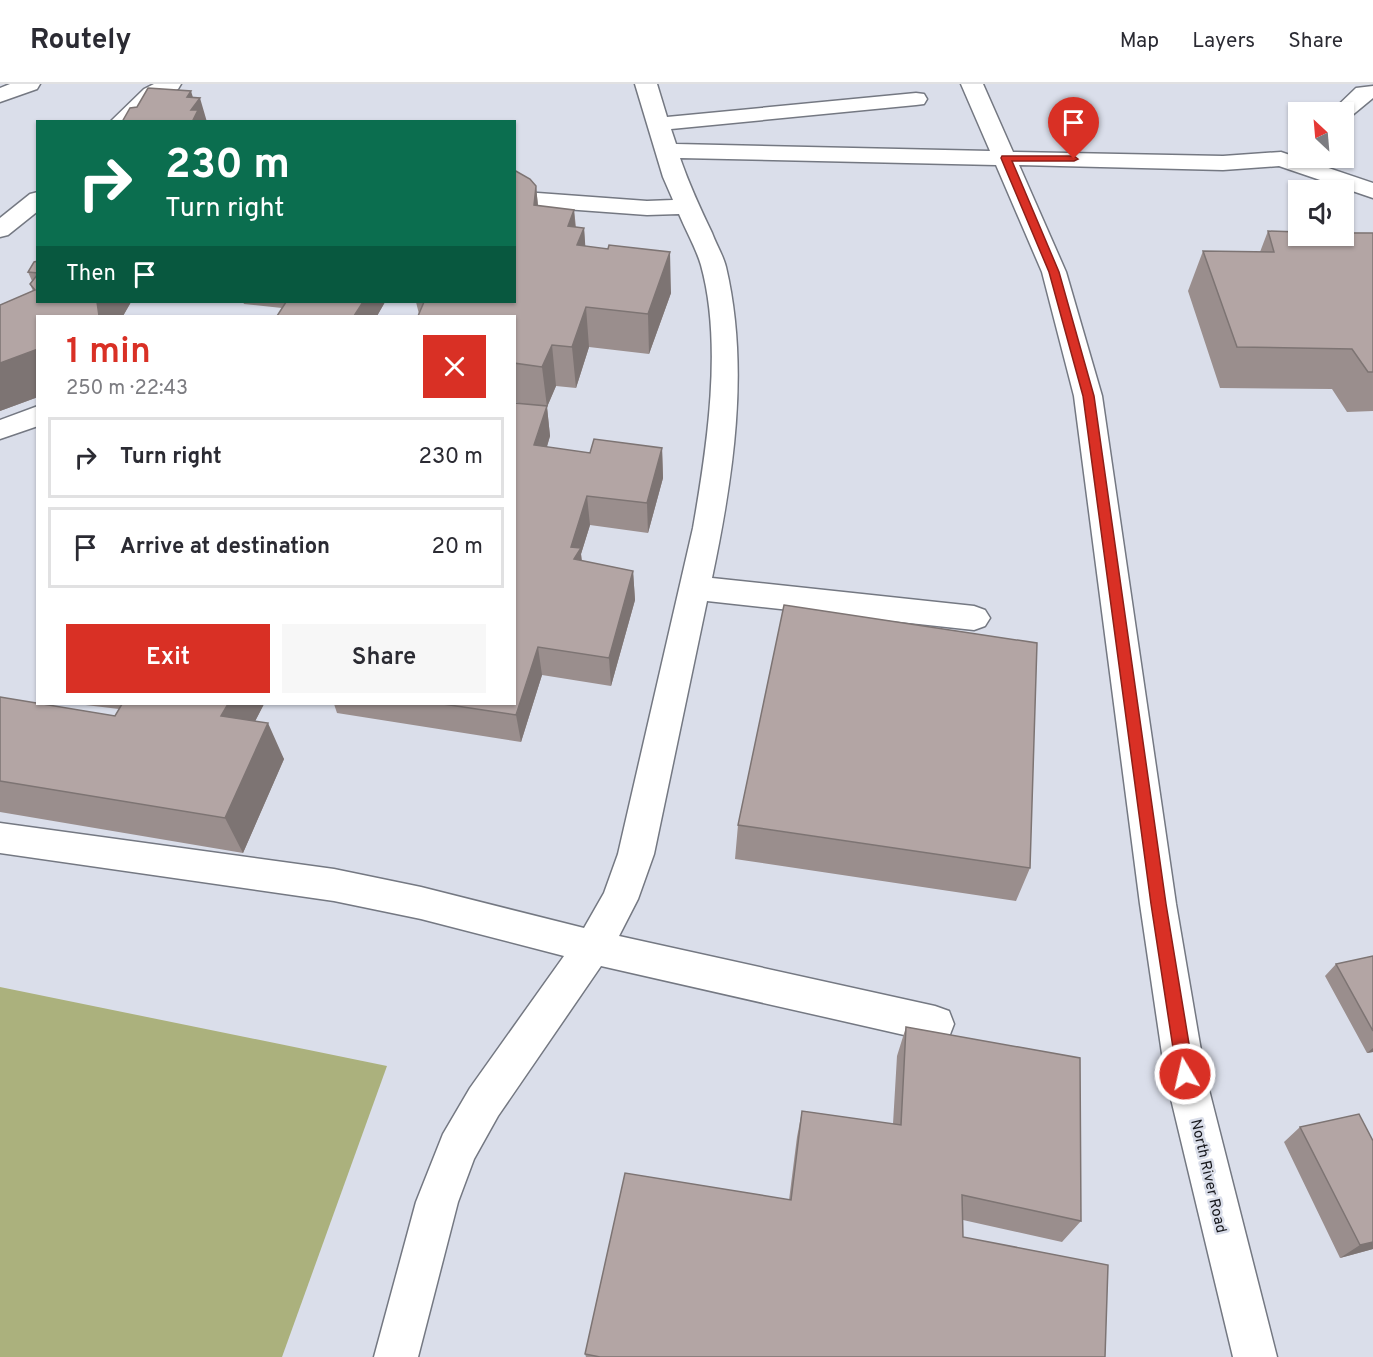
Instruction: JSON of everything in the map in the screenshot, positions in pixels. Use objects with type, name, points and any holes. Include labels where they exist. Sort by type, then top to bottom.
[{"type":"street","points":[[0,96],[29,84]]},
{"type":"street","points":[[123,120],[152,94],[170,84]]},
{"type":"street","points":[[396,1357],[437,1202],[457,1148],[484,1102],[593,947],[620,899],[636,854],[695,588],[716,479],[723,406],[724,364],[721,308],[713,264],[675,177],[646,84]]},
{"type":"street","name":"North River Road","points":[[972,84],[1054,272],[1088,396],[1158,904],[1185,1074],[1219,1217],[1256,1357]]},
{"type":"street","points":[[1353,102],[1367,90]]},
{"type":"street","points":[[662,137],[916,99]]},
{"type":"street","points":[[662,137],[1006,158],[1223,163],[1288,155]]},
{"type":"street","points":[[1320,168],[1373,191]]},
{"type":"street","points":[[524,199],[647,208],[689,207]]},
{"type":"street","points":[[0,230],[36,200]]},
{"type":"street","points":[[0,430],[36,416]]},
{"type":"street","points":[[695,588],[974,618]]},
{"type":"street","points":[[0,838],[334,885],[421,903],[593,947],[935,1024]]},
{"type":"green space","points":[[0,987],[387,1066],[282,1357],[0,1357]]},
{"type":"building","points":[[148,88],[191,91],[187,97],[200,98],[191,110],[198,110],[193,120],[123,120],[130,108],[137,107]]},
{"type":"building","points":[[516,171],[530,179],[536,186],[534,205],[574,210],[568,226],[584,228],[577,245],[608,249],[609,245],[670,252],[648,314],[586,307],[572,347],[552,345],[542,367],[516,363],[516,315],[418,315],[424,303],[516,303]]},
{"type":"building","points":[[1268,231],[1288,232],[1288,246],[1354,246],[1354,233],[1373,233],[1373,372],[1368,372],[1352,349],[1237,347],[1203,251],[1274,252]]},
{"type":"building","points":[[36,262],[36,273],[28,272]]},
{"type":"building","points":[[36,276],[36,303],[97,303],[99,315],[36,315],[36,350],[0,363],[0,305],[35,290],[30,284]]},
{"type":"building","points":[[285,303],[362,303],[355,315],[278,315]]},
{"type":"building","points":[[516,403],[547,406],[534,445],[590,453],[594,439],[662,448],[647,503],[587,496],[571,547],[581,548],[574,559],[633,571],[609,658],[538,647],[516,715],[450,705],[516,705]]},
{"type":"building","points":[[784,605],[1037,643],[1030,868],[738,825]]},
{"type":"building","points":[[0,697],[36,703],[36,705],[115,716],[121,705],[227,705],[221,716],[268,723],[225,818],[0,781]]},
{"type":"building","points":[[1373,956],[1373,1031],[1336,964]]},
{"type":"building","points":[[906,1027],[1080,1058],[1081,1221],[962,1195],[963,1237],[1108,1265],[1105,1357],[600,1357],[585,1354],[625,1173],[791,1200],[802,1111],[901,1125]]},
{"type":"building","points":[[1359,1114],[1373,1141],[1373,1242],[1360,1245],[1300,1127]]},
{"type":"route","points":[[1074,159],[1006,158],[1054,272],[1088,396],[1158,904],[1185,1074]]}]
